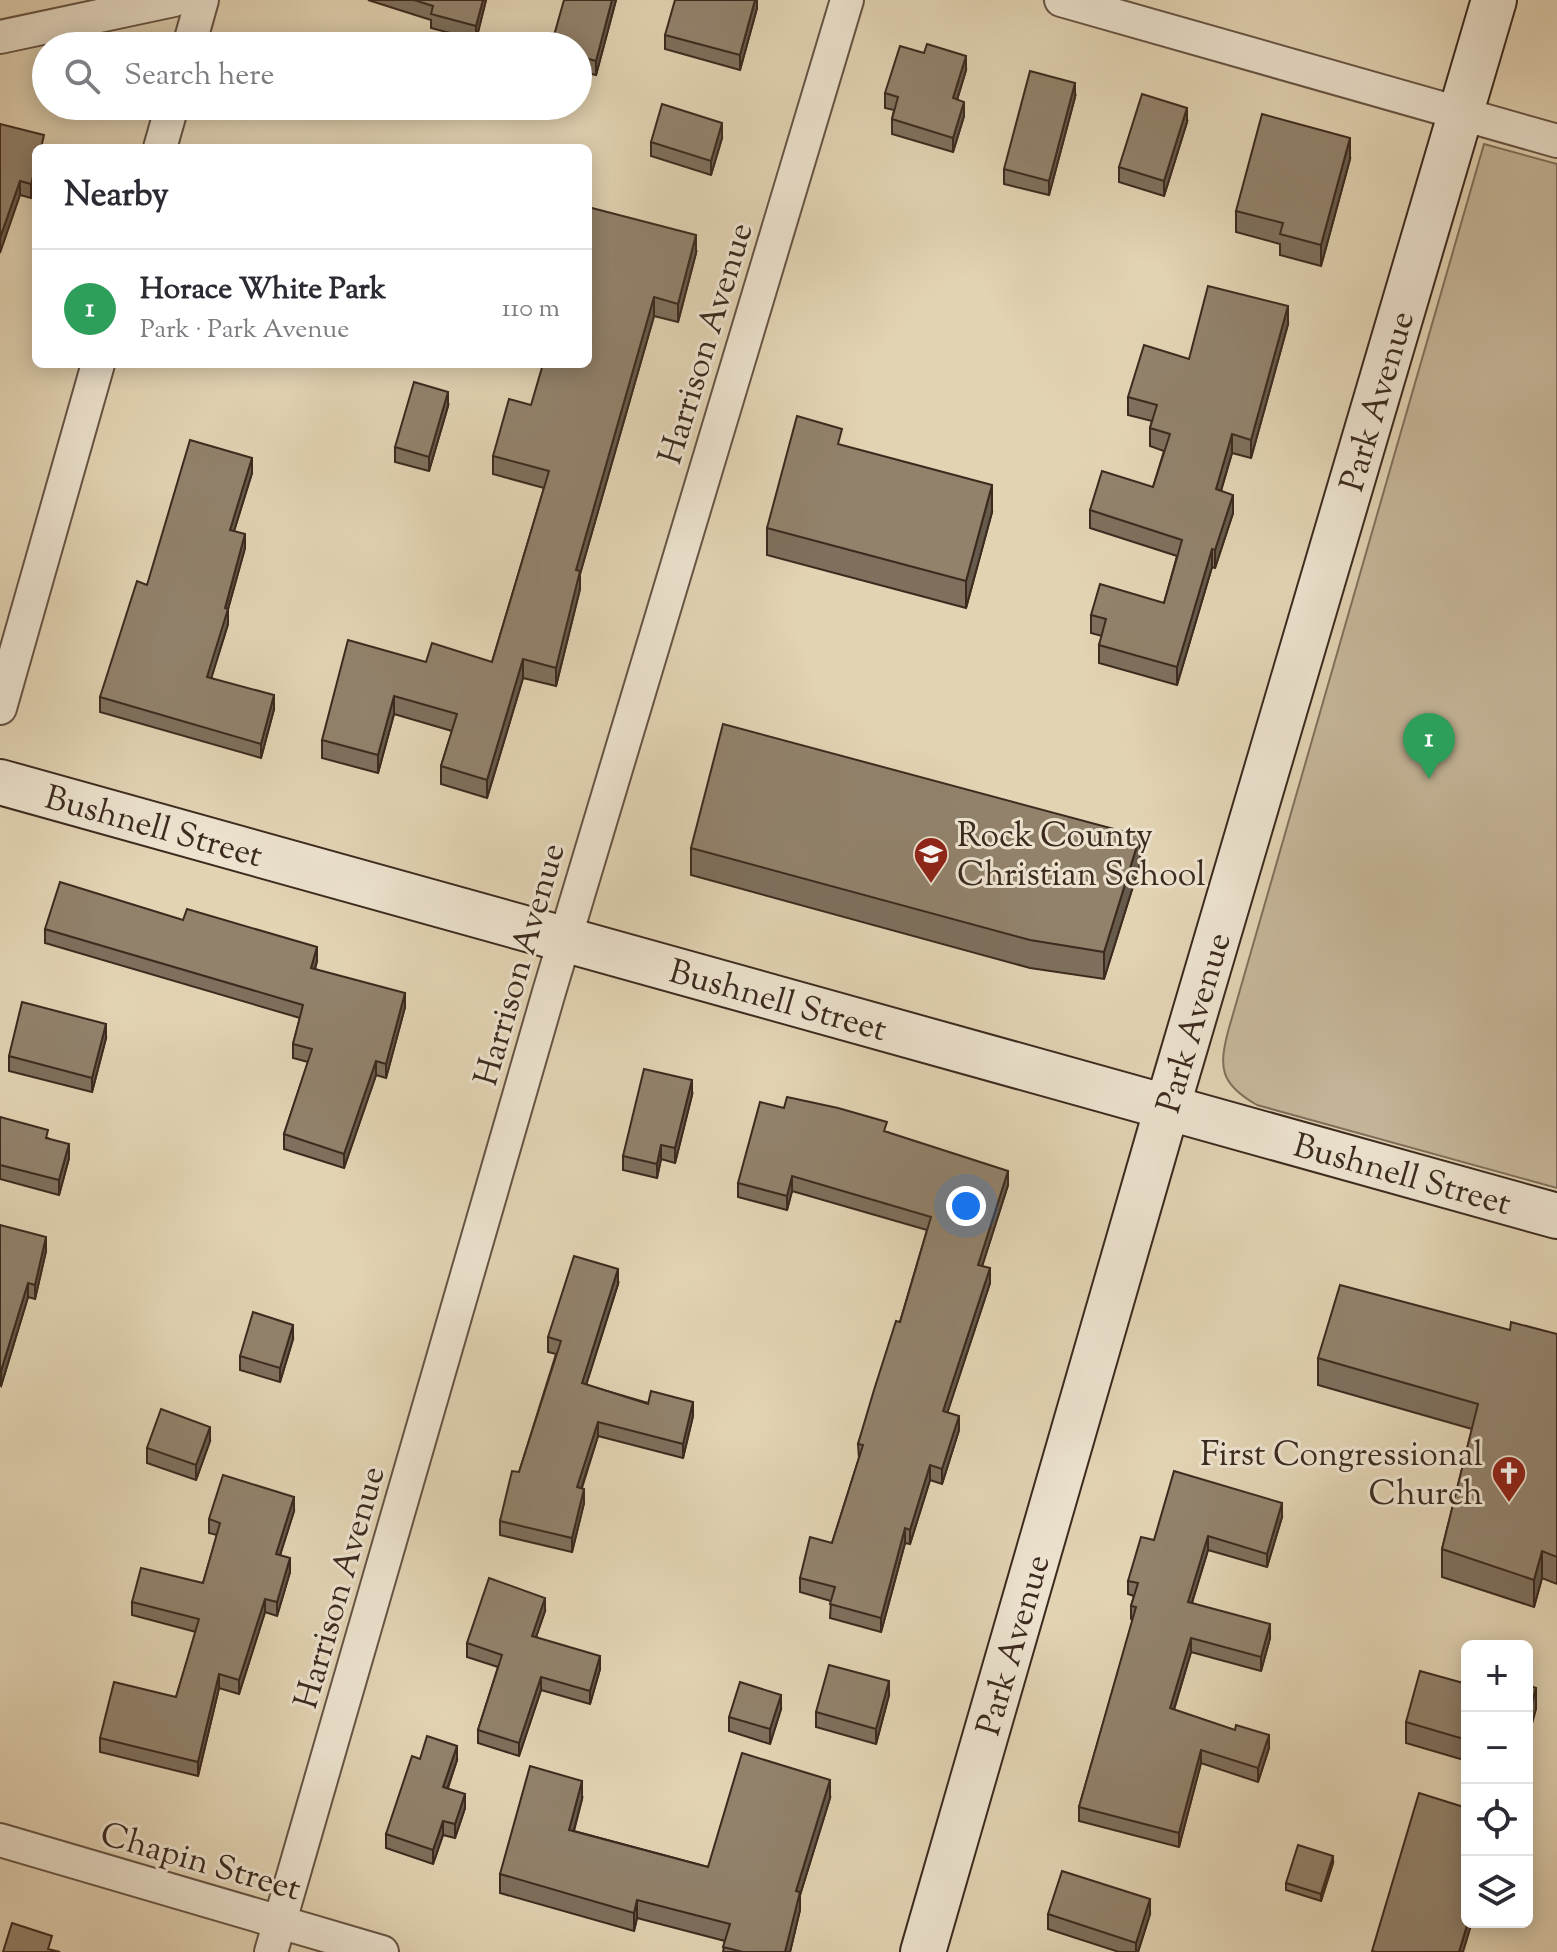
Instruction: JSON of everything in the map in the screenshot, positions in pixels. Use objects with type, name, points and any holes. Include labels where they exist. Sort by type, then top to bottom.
[{"type":"street","points":[[0,37],[174,0]]},
{"type":"street","points":[[193,32],[202,0]]},
{"type":"street","name":"Harrison Avenue","points":[[276,1937],[565,939],[847,0]]},
{"type":"street","points":[[1061,0],[1557,141]]},
{"type":"street","name":"Park Avenue","points":[[923,1952],[1167,1108],[1494,0]]},
{"type":"street","points":[[161,144],[168,120]]},
{"type":"street","points":[[0,708],[97,368]]},
{"type":"street","name":"Bushnell Street","points":[[0,782],[1557,1216]]},
{"type":"street","name":"Chapin Street","points":[[0,1840],[276,1937],[382,1952]]},
{"type":"shaded area","points":[[1484,144],[1557,164],[1557,1188],[1257,1105],[1235,1090],[1223,1064],[1229,1028]]},
{"type":"building","points":[[414,0],[483,0],[476,26],[431,14],[433,6]]},
{"type":"building","points":[[564,0],[612,0],[596,61],[592,60],[592,32],[555,32]]},
{"type":"building","points":[[675,0],[755,0],[740,55],[665,35]]},
{"type":"building","points":[[927,44],[966,56],[953,98],[964,102],[953,138],[892,119],[898,97],[885,93],[900,46],[924,53]]},
{"type":"building","points":[[1030,71],[1075,83],[1049,181],[1004,169]]},
{"type":"building","points":[[1142,94],[1187,108],[1164,181],[1119,167]]},
{"type":"building","points":[[662,104],[722,123],[711,161],[651,142]]},
{"type":"building","points":[[1262,114],[1350,138],[1321,245],[1280,234],[1283,223],[1236,211]]},
{"type":"building","points":[[0,124],[44,135],[42,144],[32,144],[31,184],[20,181],[0,238]]},
{"type":"building","points":[[592,208],[696,235],[678,304],[654,297],[576,570],[580,571],[556,668],[523,659],[487,780],[441,766],[457,714],[394,696],[378,755],[322,740],[348,640],[426,662],[432,643],[492,662],[549,471],[493,456],[509,399],[531,405],[542,368],[592,368]]},
{"type":"building","points":[[1208,286],[1288,306],[1251,440],[1232,434],[1216,489],[1233,495],[1215,550],[1212,549],[1177,667],[1099,645],[1106,619],[1091,615],[1100,584],[1164,603],[1182,540],[1090,510],[1102,471],[1153,487],[1170,434],[1150,428],[1157,405],[1128,397],[1144,345],[1189,359]]},
{"type":"building","points":[[414,382],[448,392],[429,457],[395,447]]},
{"type":"building","points":[[797,416],[842,429],[838,444],[992,485],[966,581],[767,528]]},
{"type":"building","points":[[190,440],[252,458],[230,530],[245,534],[225,608],[228,609],[207,677],[274,695],[261,744],[100,697],[137,581],[147,585]]},
{"type":"building","points":[[723,724],[1140,836],[1104,952],[1030,940],[691,848]]},
{"type":"building","points":[[60,882],[183,920],[187,909],[317,947],[311,968],[405,993],[386,1064],[376,1061],[344,1154],[284,1134],[312,1049],[293,1044],[303,1005],[45,929]]},
{"type":"building","points":[[22,1002],[106,1024],[92,1078],[9,1056]]},
{"type":"building","points":[[644,1069],[692,1080],[675,1148],[661,1145],[657,1164],[623,1156]]},
{"type":"building","points":[[787,1097],[887,1122],[884,1131],[1008,1171],[978,1265],[990,1268],[943,1411],[959,1416],[942,1469],[930,1465],[910,1530],[905,1528],[881,1618],[830,1604],[835,1587],[800,1578],[810,1537],[832,1543],[863,1445],[858,1444],[874,1390],[896,1321],[900,1322],[931,1217],[792,1176],[787,1196],[738,1183],[760,1102],[784,1108]]},
{"type":"building","points":[[0,1117],[48,1130],[46,1138],[69,1144],[59,1180],[0,1165]]},
{"type":"building","points":[[0,1225],[46,1237],[35,1285],[28,1283],[1,1371],[0,1371]]},
{"type":"building","points":[[574,1256],[618,1269],[582,1383],[648,1404],[651,1391],[693,1402],[683,1444],[598,1422],[577,1487],[584,1489],[572,1538],[500,1521],[512,1471],[519,1472],[561,1341],[548,1337]]},
{"type":"building","name":"First Congressional Church","points":[[1340,1285],[1510,1330],[1511,1322],[1557,1334],[1557,1557],[1542,1551],[1534,1580],[1442,1549],[1478,1404],[1318,1358]]},
{"type":"building","points":[[253,1312],[293,1325],[280,1368],[240,1356]]},
{"type":"building","points":[[161,1409],[210,1427],[196,1465],[147,1448]]},
{"type":"building","points":[[1174,1471],[1282,1503],[1267,1554],[1208,1536],[1188,1602],[1270,1624],[1261,1657],[1191,1638],[1170,1708],[1235,1730],[1236,1725],[1269,1735],[1258,1768],[1201,1750],[1179,1833],[1079,1807],[1136,1607],[1131,1606],[1138,1583],[1128,1581],[1141,1537],[1154,1540]]},
{"type":"building","points":[[223,1475],[294,1497],[276,1554],[290,1558],[277,1602],[265,1599],[239,1680],[219,1674],[198,1762],[100,1738],[114,1682],[176,1697],[199,1619],[132,1602],[141,1568],[203,1583],[220,1523],[209,1519]]},
{"type":"building","points":[[489,1578],[545,1598],[532,1636],[600,1656],[590,1691],[541,1677],[519,1743],[478,1730],[502,1655],[467,1643]]},
{"type":"building","points":[[829,1665],[889,1681],[876,1729],[816,1712]]},
{"type":"building","points":[[1420,1671],[1461,1682],[1461,1738],[1406,1722]]},
{"type":"building","points":[[740,1682],[781,1695],[770,1729],[729,1717]]},
{"type":"building","points":[[427,1736],[457,1746],[443,1787],[465,1794],[455,1824],[443,1821],[433,1850],[386,1834],[412,1756],[420,1759]]},
{"type":"building","points":[[742,1753],[830,1780],[796,1891],[800,1892],[785,1952],[743,1952],[723,1947],[730,1924],[637,1900],[634,1913],[500,1874],[530,1766],[582,1781],[569,1830],[708,1867]]},
{"type":"building","points":[[1419,1793],[1461,1806],[1461,1928],[1466,1928],[1459,1952],[1372,1951]]},
{"type":"building","points":[[1298,1845],[1333,1856],[1321,1894],[1286,1883]]},
{"type":"building","points":[[1062,1871],[1150,1899],[1136,1943],[1048,1914]]},
{"type":"building","points":[[12,1923],[52,1936],[48,1949],[60,1952],[3,1952]]},
{"type":"place","name":"Horace White Park","points":[[1429,779]]},
{"type":"place","name":"Rock County Christian School","points":[[931,885]]},
{"type":"place","name":"First Congressional Church","points":[[1509,1504]]}]
